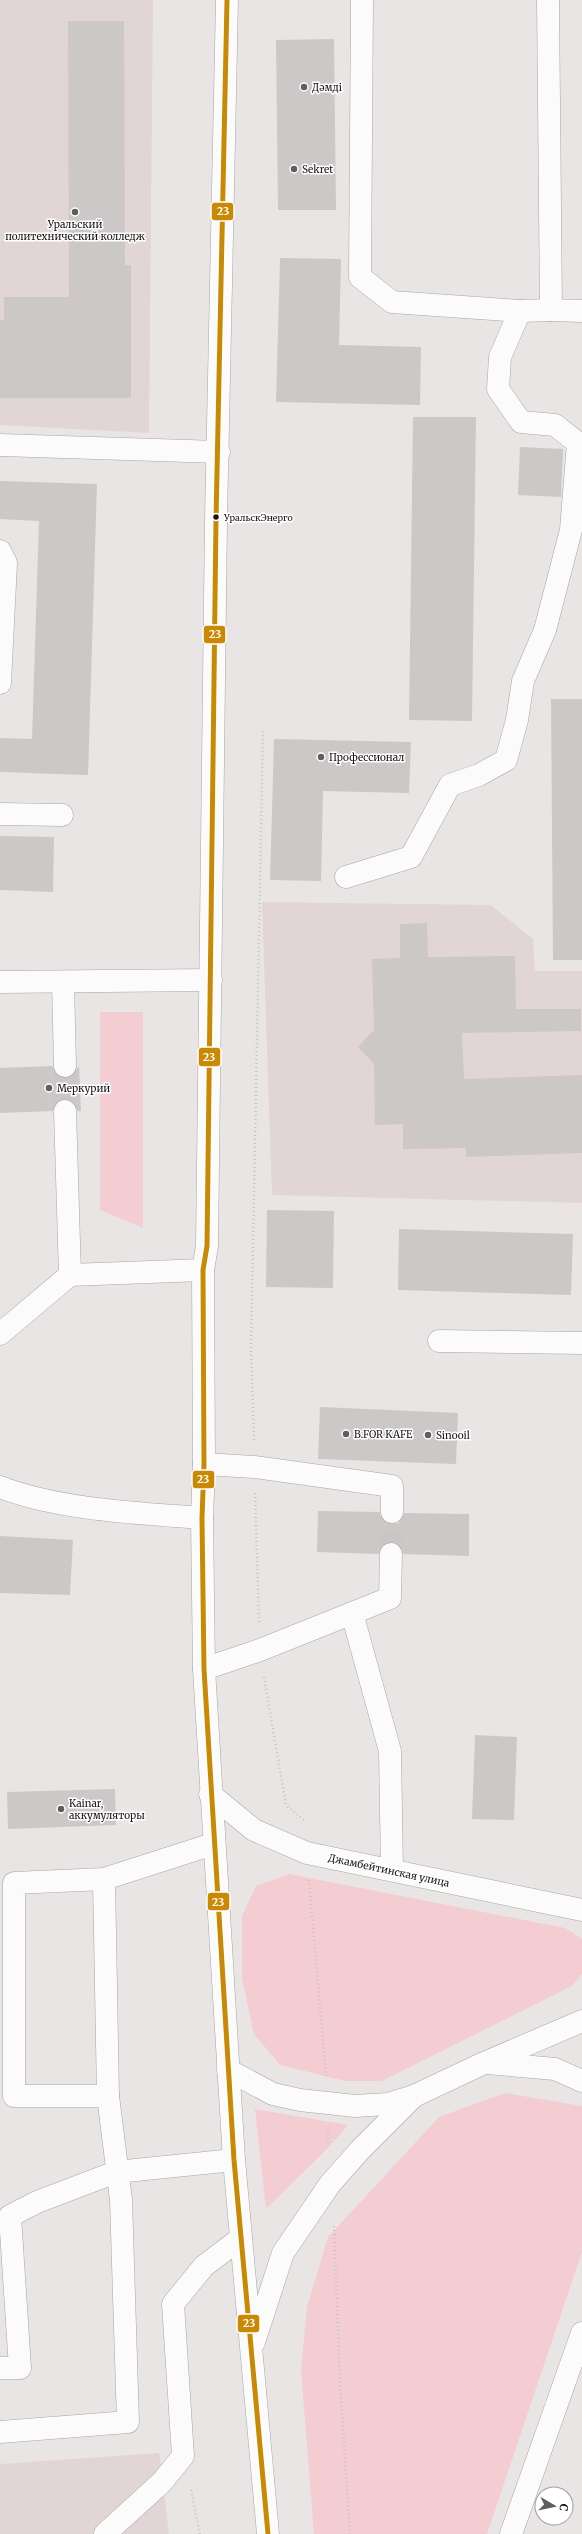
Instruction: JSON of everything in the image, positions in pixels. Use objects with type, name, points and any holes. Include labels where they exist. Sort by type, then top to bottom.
[{"type":"main road","points":[[227,0],[218,452],[207,1246],[204,1270],[204,1464],[202,1518],[204,1669],[213,1844],[234,2160],[268,2534]]},
{"type":"main road","points":[[362,0],[360,277],[392,302],[520,311],[582,311]]},
{"type":"main road","points":[[548,0],[551,310]]},
{"type":"main road","points":[[346,877],[411,857],[450,784],[479,775],[506,760],[517,720],[523,681],[545,630],[577,530],[578,443],[554,425],[521,422],[498,389],[500,357],[520,311]]},
{"type":"main road","points":[[0,445],[218,452]]},
{"type":"main road","points":[[0,551],[6,563],[0,683]]},
{"type":"main road","points":[[0,814],[62,815]]},
{"type":"main road","points":[[0,982],[211,980]]},
{"type":"main road","points":[[63,982],[66,1066]]},
{"type":"main road","points":[[65,1111],[70,1275]]},
{"type":"main road","points":[[0,1334],[70,1275],[204,1270]]},
{"type":"main road","points":[[439,1341],[582,1344]]},
{"type":"main road","points":[[204,1464],[254,1467],[392,1486],[392,1512]]},
{"type":"main road","points":[[0,1487],[22,1495],[125,1512],[202,1518]]},
{"type":"main road","points":[[204,1669],[260,1650],[390,1598],[391,1554]]},
{"type":"main road","points":[[352,1613],[390,1750],[392,1870]]},
{"type":"main road","name":"Джамбейтинская улица","points":[[210,1794],[254,1830],[307,1852],[582,1910]]},
{"type":"main road","points":[[108,2096],[14,2096],[14,1883],[104,1879],[213,1844]]},
{"type":"main road","points":[[0,2432],[128,2422],[121,2200],[116,2172],[108,2096],[104,1879]]},
{"type":"main road","points":[[228,2070],[273,2094],[313,2102],[356,2106],[388,2104],[414,2096],[484,2062],[582,2021]]},
{"type":"main road","points":[[484,2062],[555,2069],[582,2081]]},
{"type":"main road","points":[[273,2534],[251,2351],[283,2253],[330,2184],[361,2149],[414,2096]]},
{"type":"main road","points":[[0,2368],[20,2368],[5,2216],[37,2202],[116,2172],[234,2160]]},
{"type":"main road","points":[[105,2534],[162,2482],[184,2456],[173,2304],[204,2266],[241,2238]]},
{"type":"main road","points":[[511,2534],[582,2333]]},
{"type":"path","points":[[263,729],[251,1348],[260,1650],[286,1805],[305,1821]]},
{"type":"path","points":[[309,1878],[326,2076]]},
{"type":"path","points":[[328,2128],[328,2148]]},
{"type":"path","points":[[332,2218],[336,2237],[340,2383],[350,2534]]},
{"type":"path","points":[[184,2456],[200,2534]]},
{"type":"shaded area","name":"Уральский политехнический колледж","points":[[0,0],[153,0],[149,433],[0,425]]},
{"type":"shaded area","points":[[262,902],[491,905],[533,939],[535,971],[582,971],[582,1203],[272,1195]]},
{"type":"shaded area","points":[[100,1012],[143,1012],[143,1228],[100,1210]]},
{"type":"shaded area","points":[[289,1874],[565,1928],[582,1939],[582,1974],[572,1986],[382,2081],[345,2081],[280,2065],[254,2034],[242,1978],[242,1916],[256,1886]]},
{"type":"shaded area","points":[[505,2093],[582,2106],[582,2252],[487,2534],[314,2534],[301,2370],[307,2307],[328,2237],[439,2117]]},
{"type":"shaded area","points":[[255,2109],[348,2125],[328,2148],[266,2209]]},
{"type":"shaded area","points":[[159,2453],[169,2534],[0,2534],[0,2464]]},
{"type":"building","points":[[68,21],[124,21],[125,265],[131,265],[131,398],[0,398],[0,320],[4,320],[4,297],[69,297]]},
{"type":"building","points":[[334,39],[336,210],[278,210],[276,40]]},
{"type":"building","points":[[280,258],[341,259],[339,345],[421,347],[420,405],[276,402]]},
{"type":"building","points":[[413,417],[476,417],[472,721],[409,720]]},
{"type":"building","points":[[520,447],[563,449],[561,497],[518,495]]},
{"type":"building","points":[[0,481],[97,484],[88,775],[0,772],[0,738],[32,739],[39,521],[0,519]]},
{"type":"building","points":[[551,699],[582,699],[582,960],[553,960]]},
{"type":"building","points":[[274,739],[411,742],[409,793],[323,791],[321,881],[270,880]]},
{"type":"building","points":[[0,836],[54,837],[53,892],[0,890]]},
{"type":"building","points":[[427,923],[428,957],[515,956],[516,1009],[581,1009],[581,1031],[462,1033],[464,1079],[582,1075],[582,1153],[466,1157],[466,1148],[403,1149],[403,1124],[375,1125],[374,1064],[358,1047],[374,1030],[372,959],[400,958],[400,924]]},
{"type":"building","points":[[52,1066],[59,1077],[66,1078],[72,1076],[79,1066],[81,1111],[78,1111],[71,1100],[65,1099],[58,1101],[53,1111],[0,1113],[0,1068]]},
{"type":"building","points":[[267,1210],[334,1211],[333,1288],[266,1287]]},
{"type":"building","points":[[399,1229],[573,1234],[571,1295],[398,1290]]},
{"type":"building","points":[[320,1407],[458,1413],[456,1464],[318,1459]]},
{"type":"building","points":[[318,1511],[380,1512],[381,1519],[392,1524],[399,1523],[404,1513],[469,1514],[469,1556],[403,1554],[402,1548],[392,1542],[385,1543],[379,1554],[317,1552]]},
{"type":"building","points":[[0,1536],[73,1540],[70,1595],[0,1593]]},
{"type":"building","points":[[475,1735],[517,1737],[514,1820],[472,1819]]},
{"type":"building","name":"Kainar, аккумуляторы","points":[[115,1789],[116,1825],[8,1829],[7,1792]]},
{"type":"tunnel","points":[[65,1066],[65,1111]]},
{"type":"tunnel","points":[[391,1554],[392,1512]]},
{"type":"transit line","name":"23","points":[[227,0],[216,520],[207,1246],[203,1270],[204,1464],[202,1518],[204,1669],[234,2160],[268,2534]]},
{"type":"place","name":"Дəмді","points":[[304,87]]},
{"type":"place","name":"Sekret","points":[[294,169]]},
{"type":"place","name":"Уральский политехнический колледж","points":[[75,212]]},
{"type":"place","name":"УральскЭнерго","points":[[216,517]]},
{"type":"place","name":"Профессионал","points":[[321,757]]},
{"type":"place","name":"Меркурий","points":[[49,1088]]},
{"type":"place","name":"B.FOR KAFE","points":[[346,1434]]},
{"type":"place","name":"Sinooil","points":[[428,1435]]},
{"type":"place","name":"Kainar, аккумуляторы","points":[[61,1809]]}]
